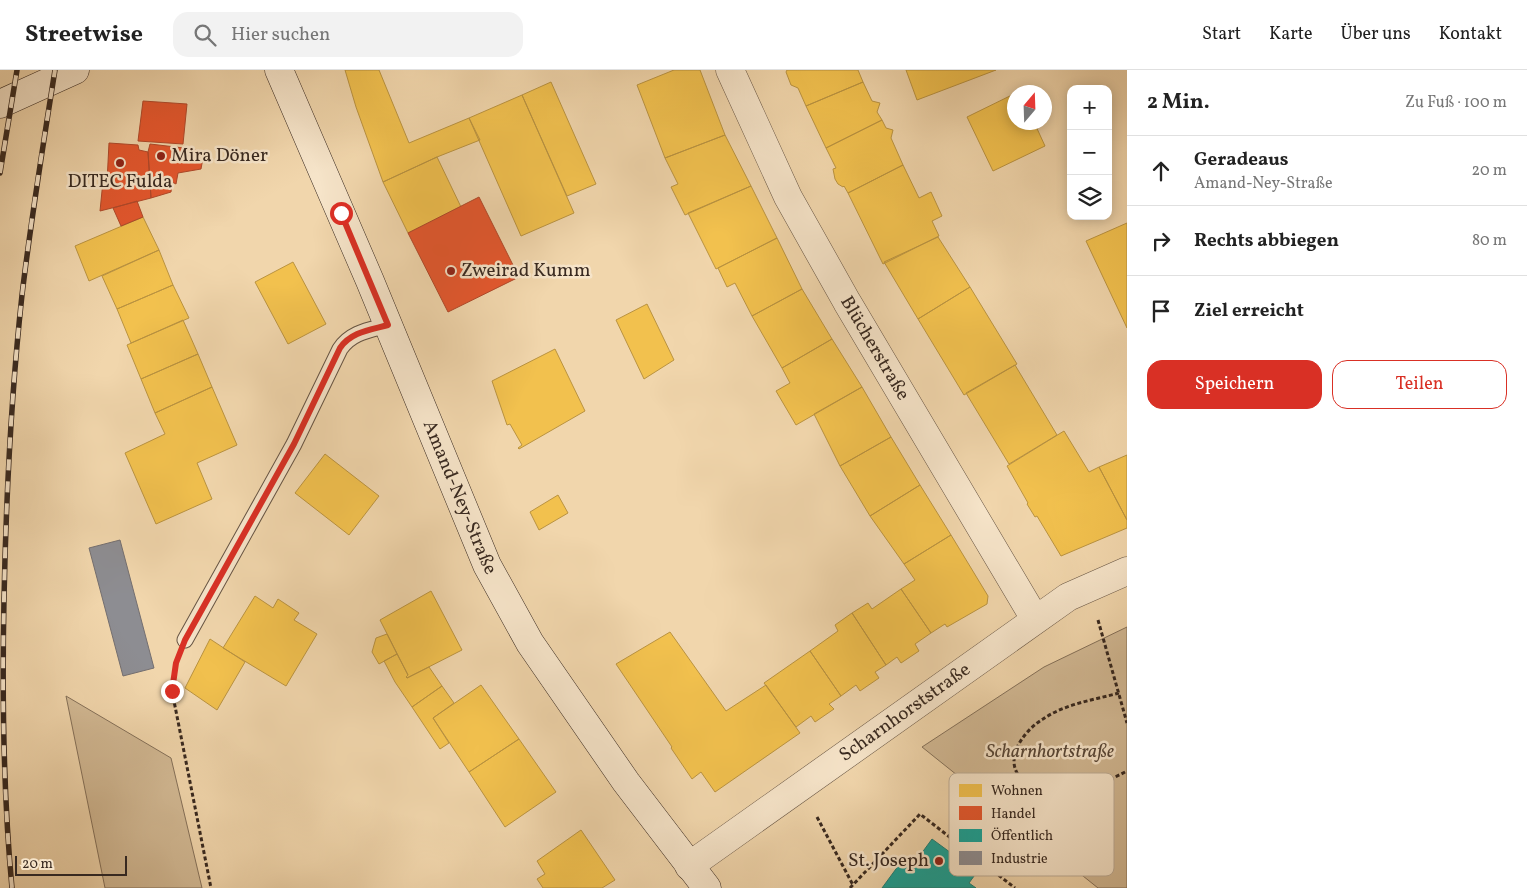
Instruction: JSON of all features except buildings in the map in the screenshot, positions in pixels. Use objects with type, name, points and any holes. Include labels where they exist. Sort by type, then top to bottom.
[{"type":"street","points":[[0,104],[75,70]]},
{"type":"street","name":"Amand-Ney-Straße","points":[[279,70],[388,325],[487,565],[530,643],[626,782],[707,888]]},
{"type":"street","name":"Blücherstraße","points":[[730,70],[788,197],[847,302],[1036,618]]},
{"type":"street","name":"Scharnhorststraße","points":[[689,866],[1036,618],[1068,597],[1127,571]]},
{"type":"lane","points":[[185,640],[294,444],[340,348],[346,340],[354,335],[388,325]]},
{"type":"path","points":[[1098,619],[1127,723]]},
{"type":"path","points":[[185,640],[176,663],[172,691],[211,888]]},
{"type":"path","points":[[1017,773],[1014,754],[1019,743],[1026,733],[1042,719],[1068,706],[1119,693]]},
{"type":"path","points":[[1114,778],[1127,772]]},
{"type":"path","points":[[815,811],[852,886],[920,814],[949,837]]},
{"type":"path","points":[[1000,876],[1015,888]]},
{"type":"green space","name":"Scharnhortstraße","points":[[1127,627],[1127,888],[1098,888],[1083,876],[1114,876],[1114,773],[954,773],[922,747],[1044,667]]},
{"type":"green space","points":[[66,696],[171,758],[202,888],[105,888]]},
{"type":"railway","points":[[0,173],[17,70]]},
{"type":"railway","points":[[12,888],[5,780],[3,708],[3,635],[10,447],[22,295],[55,70]]},
{"type":"place","name":"Mira Döner","points":[[161,156]]},
{"type":"place","name":"DITEC Fulda","points":[[120,163]]},
{"type":"place","name":"Zweirad Kumm","points":[[451,271]]},
{"type":"place","name":"St. Joseph","points":[[939,861]]},
{"type":"route","points":[[172,691],[176,663],[185,640],[294,444],[340,348],[346,340],[354,335],[388,325],[341,213]]}]
